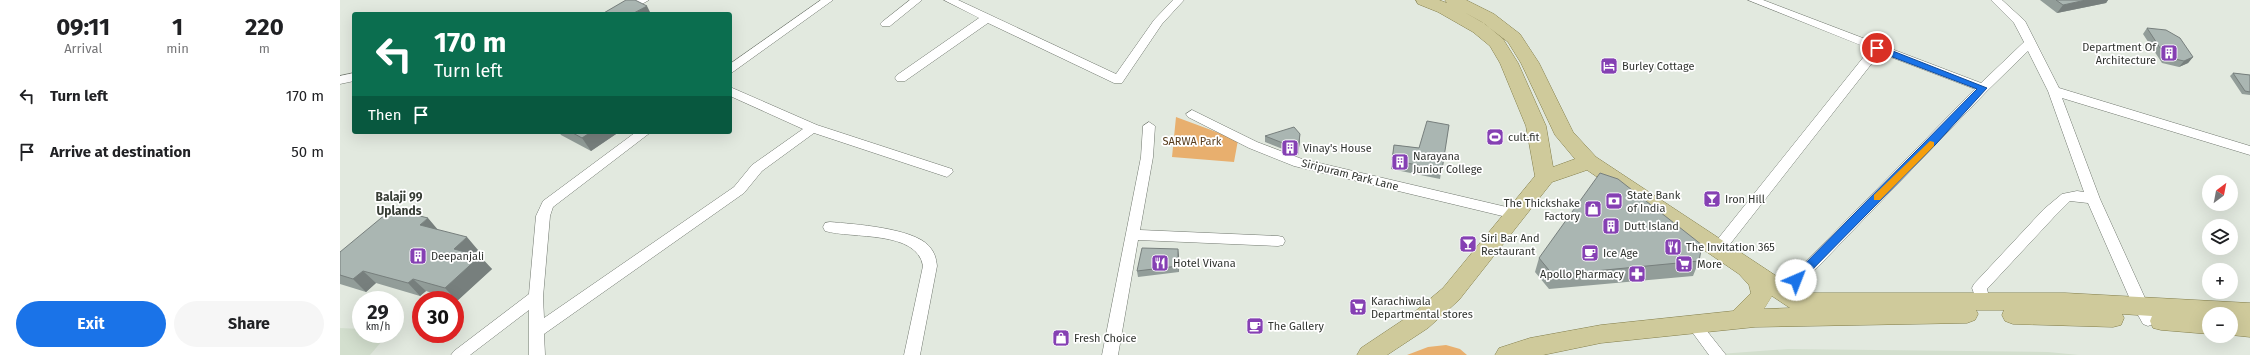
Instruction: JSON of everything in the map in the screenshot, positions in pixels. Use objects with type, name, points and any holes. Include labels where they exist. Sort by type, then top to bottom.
[{"type":"main road","points":[[1424,0],[1444,8],[1479,28],[1497,43],[1509,64],[1536,126],[1545,177]]},
{"type":"main road","points":[[1453,0],[1488,18],[1514,38],[1530,63],[1565,135],[1589,162],[1718,250],[1798,302],[1983,301],[2144,313],[2202,324]]},
{"type":"main road","points":[[1369,355],[1420,321],[1451,294],[1545,177],[1589,162]]},
{"type":"main road","points":[[1738,320],[1754,306],[1762,294],[1759,281],[1741,265]]},
{"type":"main road","points":[[1507,355],[1530,348],[1601,334],[1738,320],[1979,314],[2250,312]]},
{"type":"main road","points":[[2238,327],[2250,328]]},
{"type":"street","points":[[732,69],[828,0]]},
{"type":"street","points":[[886,24],[917,0]]},
{"type":"street","points":[[948,0],[1118,80],[1158,22],[1179,0]]},
{"type":"street","points":[[1753,0],[1983,88]]},
{"type":"street","points":[[1996,0],[2019,21],[2054,91],[2093,199],[2144,313]]},
{"type":"street","points":[[901,78],[987,18]]},
{"type":"street","points":[[1784,293],[1983,88],[2030,43]]},
{"type":"street","points":[[1718,250],[1877,48]]},
{"type":"street","points":[[340,80],[352,77]]},
{"type":"street","points":[[2054,91],[2250,152]]},
{"type":"street","points":[[732,92],[813,128],[947,172]]},
{"type":"street","name":"Siripuram Park Lane","points":[[1192,114],[1253,145],[1299,163],[1515,214]]},
{"type":"street","points":[[1110,355],[1131,235],[1147,157],[1149,126]]},
{"type":"street","points":[[538,330],[739,190],[757,168],[813,128]]},
{"type":"street","points":[[537,355],[538,330],[536,297],[543,216],[548,204],[642,134]]},
{"type":"street","points":[[1983,301],[1979,288],[2049,213],[2067,197],[2077,196],[2093,199]]},
{"type":"street","points":[[830,227],[892,235],[922,247],[929,257],[930,266],[912,355]]},
{"type":"street","points":[[1131,235],[1278,241]]},
{"type":"street","points":[[459,355],[536,297]]},
{"type":"street","points":[[1694,325],[1718,355]]},
{"type":"shaded area","points":[[340,328],[352,329],[352,343],[380,343],[370,355],[340,355]]},
{"type":"shaded area","points":[[1788,349],[2048,352],[2079,355],[1706,355]]},
{"type":"green space","name":"SARWA Park","points":[[1176,117],[1238,140],[1234,162],[1172,157]]},
{"type":"green space","points":[[1446,345],[1460,349],[1467,355],[1407,355],[1428,347]]},
{"type":"building","points":[[626,0],[635,0],[647,6],[636,12],[605,12]]},
{"type":"building","points":[[2056,0],[2086,0],[2063,5]]},
{"type":"building","points":[[2147,28],[2166,30],[2180,38],[2193,57],[2184,61],[2166,57]]},
{"type":"building","points":[[2233,73],[2250,75],[2250,92],[2245,91]]},
{"type":"building","points":[[1427,121],[1449,125],[1442,170],[1392,160],[1394,145],[1419,148]]},
{"type":"building","points":[[1294,127],[1300,134],[1298,149],[1265,136]]},
{"type":"building","points":[[575,134],[588,134],[582,138]]},
{"type":"building","name":"Dutt Island","points":[[1600,173],[1618,179],[1702,245],[1699,261],[1553,275],[1539,258]]},
{"type":"building","name":"Deepanjali","points":[[392,209],[428,218],[420,225],[467,237],[454,249],[480,256],[445,288],[413,279],[408,283],[363,271],[353,279],[340,275],[340,252]]},
{"type":"building","name":"Hotel Vivana","points":[[1142,248],[1178,249],[1178,266],[1137,271]]},
{"type":"slow traffic","points":[[1877,198],[1930,144]]},
{"type":"place","name":"Department Of Architecture","points":[[2169,53]]},
{"type":"place","name":"Burley Cottage","points":[[1609,66]]},
{"type":"place","name":"cult.fit","points":[[1495,137]]},
{"type":"place","name":"Vinay's House","points":[[1290,148]]},
{"type":"place","name":"Narayana Junior College","points":[[1400,162]]},
{"type":"place","name":"Iron Hill","points":[[1712,199]]},
{"type":"place","name":"State Bank of India","points":[[1614,201]]},
{"type":"place","name":"The Thickshake Factory","points":[[1593,209]]},
{"type":"place","name":"Dutt Island","points":[[1611,226]]},
{"type":"place","name":"Siri Bar And Restaurant","points":[[1468,244]]},
{"type":"place","name":"The Invitation 365","points":[[1673,247]]},
{"type":"place","name":"Ice Age","points":[[1590,253]]},
{"type":"place","name":"Deepanjali","points":[[418,256]]},
{"type":"place","name":"Hotel Vivana","points":[[1160,263]]},
{"type":"place","name":"More","points":[[1684,264]]},
{"type":"place","name":"Apollo Pharmacy","points":[[1637,274]]},
{"type":"place","name":"Karachiwala Departmental stores","points":[[1358,307]]},
{"type":"place","name":"The Gallery","points":[[1255,326]]},
{"type":"place","name":"Fresh Choice","points":[[1061,338]]},
{"type":"district","name":"Balaji 99 Uplands","points":[[399,204]]},
{"type":"route","points":[[1796,280],[1933,142],[1983,88],[1877,48]]}]
